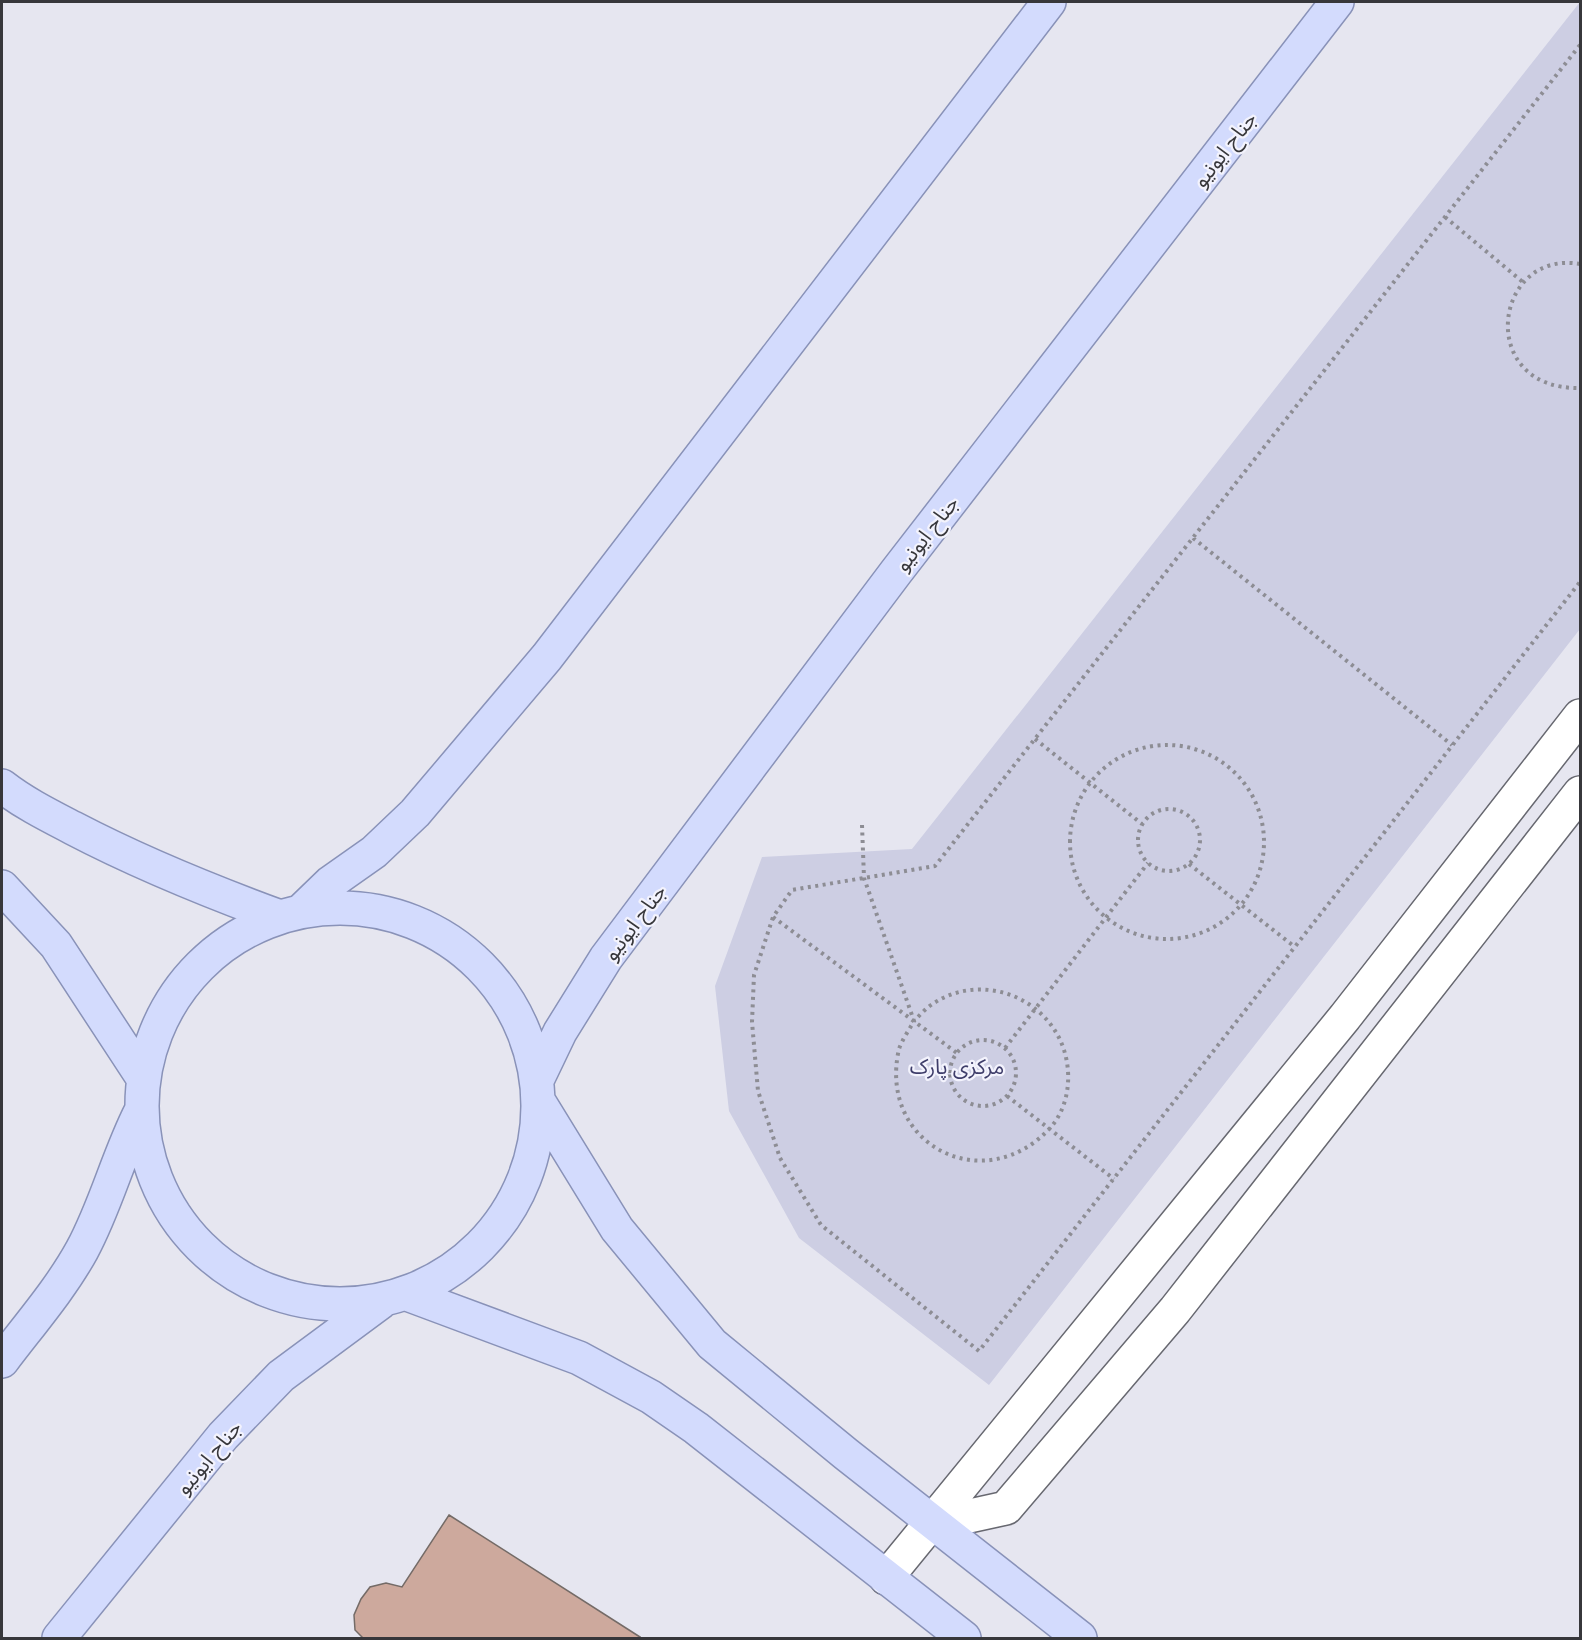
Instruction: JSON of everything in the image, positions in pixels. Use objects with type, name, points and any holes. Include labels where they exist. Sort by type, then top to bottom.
[{"type":"main road","points":[[964,1638],[696,1428],[651,1397],[579,1358],[395,1297],[333,1305],[284,1297],[238,1276],[199,1245],[168,1206],[149,1160],[141,1111],[143,1078],[154,1035],[175,995],[203,961],[230,942],[290,914],[374,852],[415,813],[547,657],[1048,2]]},
{"type":"main road","name":"جناح ایونیو","points":[[58,1638],[223,1436],[281,1376],[395,1297],[462,1264],[504,1219],[531,1163],[538,1091],[561,1032],[613,949],[896,572],[1337,2]]},
{"type":"main road","points":[[2,786],[20,801],[115,850],[185,881],[290,914],[355,908],[407,920],[455,945],[494,982],[523,1028],[538,1091],[617,1229],[712,1344],[933,1524],[1080,1638]]},
{"type":"main road","points":[[2,887],[56,945],[143,1078]]},
{"type":"main road","points":[[2,1361],[61,1283],[82,1249],[105,1198],[124,1144],[141,1111]]},
{"type":"street","points":[[886,1578],[933,1524],[969,1474],[1345,1017],[1581,716]]},
{"type":"street","points":[[933,1524],[1006,1508],[1182,1300],[1581,793]]},
{"type":"path","points":[[1581,45],[935,866],[792,890],[773,917],[754,975],[752,1022],[758,1091],[780,1158],[821,1225],[979,1351],[1581,582]]},
{"type":"path","points":[[1445,217],[1524,283]]},
{"type":"path","points":[[1581,264],[1571,262],[1549,265],[1524,283],[1516,293],[1508,313],[1508,335],[1514,354],[1526,371],[1542,383],[1561,389],[1581,388]]},
{"type":"path","points":[[1193,538],[1452,745]]},
{"type":"path","points":[[1035,739],[1142,825]]},
{"type":"path","points":[[1174,744],[1204,751],[1230,767],[1250,790],[1262,819],[1265,849],[1258,879],[1242,906],[1219,926],[1190,937],[1159,939],[1129,932],[1106,918],[1083,892],[1072,864],[1070,834],[1077,804],[1090,783],[1116,759],[1144,747],[1174,744]]},
{"type":"path","points":[[1162,809],[1173,809],[1191,818],[1197,827],[1200,847],[1189,864],[1170,871],[1160,870],[1148,863],[1139,850],[1137,839],[1142,825],[1152,813],[1162,809]]},
{"type":"path","points":[[862,825],[864,878],[914,1021]]},
{"type":"path","points":[[1005,1048],[1148,863]]},
{"type":"path","points":[[1189,864],[1295,947]]},
{"type":"path","points":[[773,917],[957,1053]]},
{"type":"path","points":[[990,989],[1018,996],[1036,1009],[1059,1036],[1068,1064],[1067,1093],[1057,1120],[1038,1142],[1014,1156],[987,1162],[958,1158],[933,1146],[913,1127],[900,1102],[895,1074],[900,1047],[914,1021],[934,1002],[961,991],[990,989]]},
{"type":"path","points":[[979,1040],[990,1040],[1005,1048],[1014,1060],[1017,1070],[1016,1081],[1007,1096],[994,1104],[983,1106],[962,1099],[951,1079],[951,1068],[957,1053],[969,1043],[979,1040]]},
{"type":"path","points":[[1007,1096],[1114,1179]]},
{"type":"green space","name":"مرکزی پارک","points":[[1580,2],[1580,629],[989,1385],[799,1238],[729,1111],[715,986],[762,857],[912,849]]},
{"type":"building","points":[[449,1515],[640,1637],[363,1638],[355,1630],[354,1615],[361,1599],[370,1587],[386,1583],[402,1587]]}]
